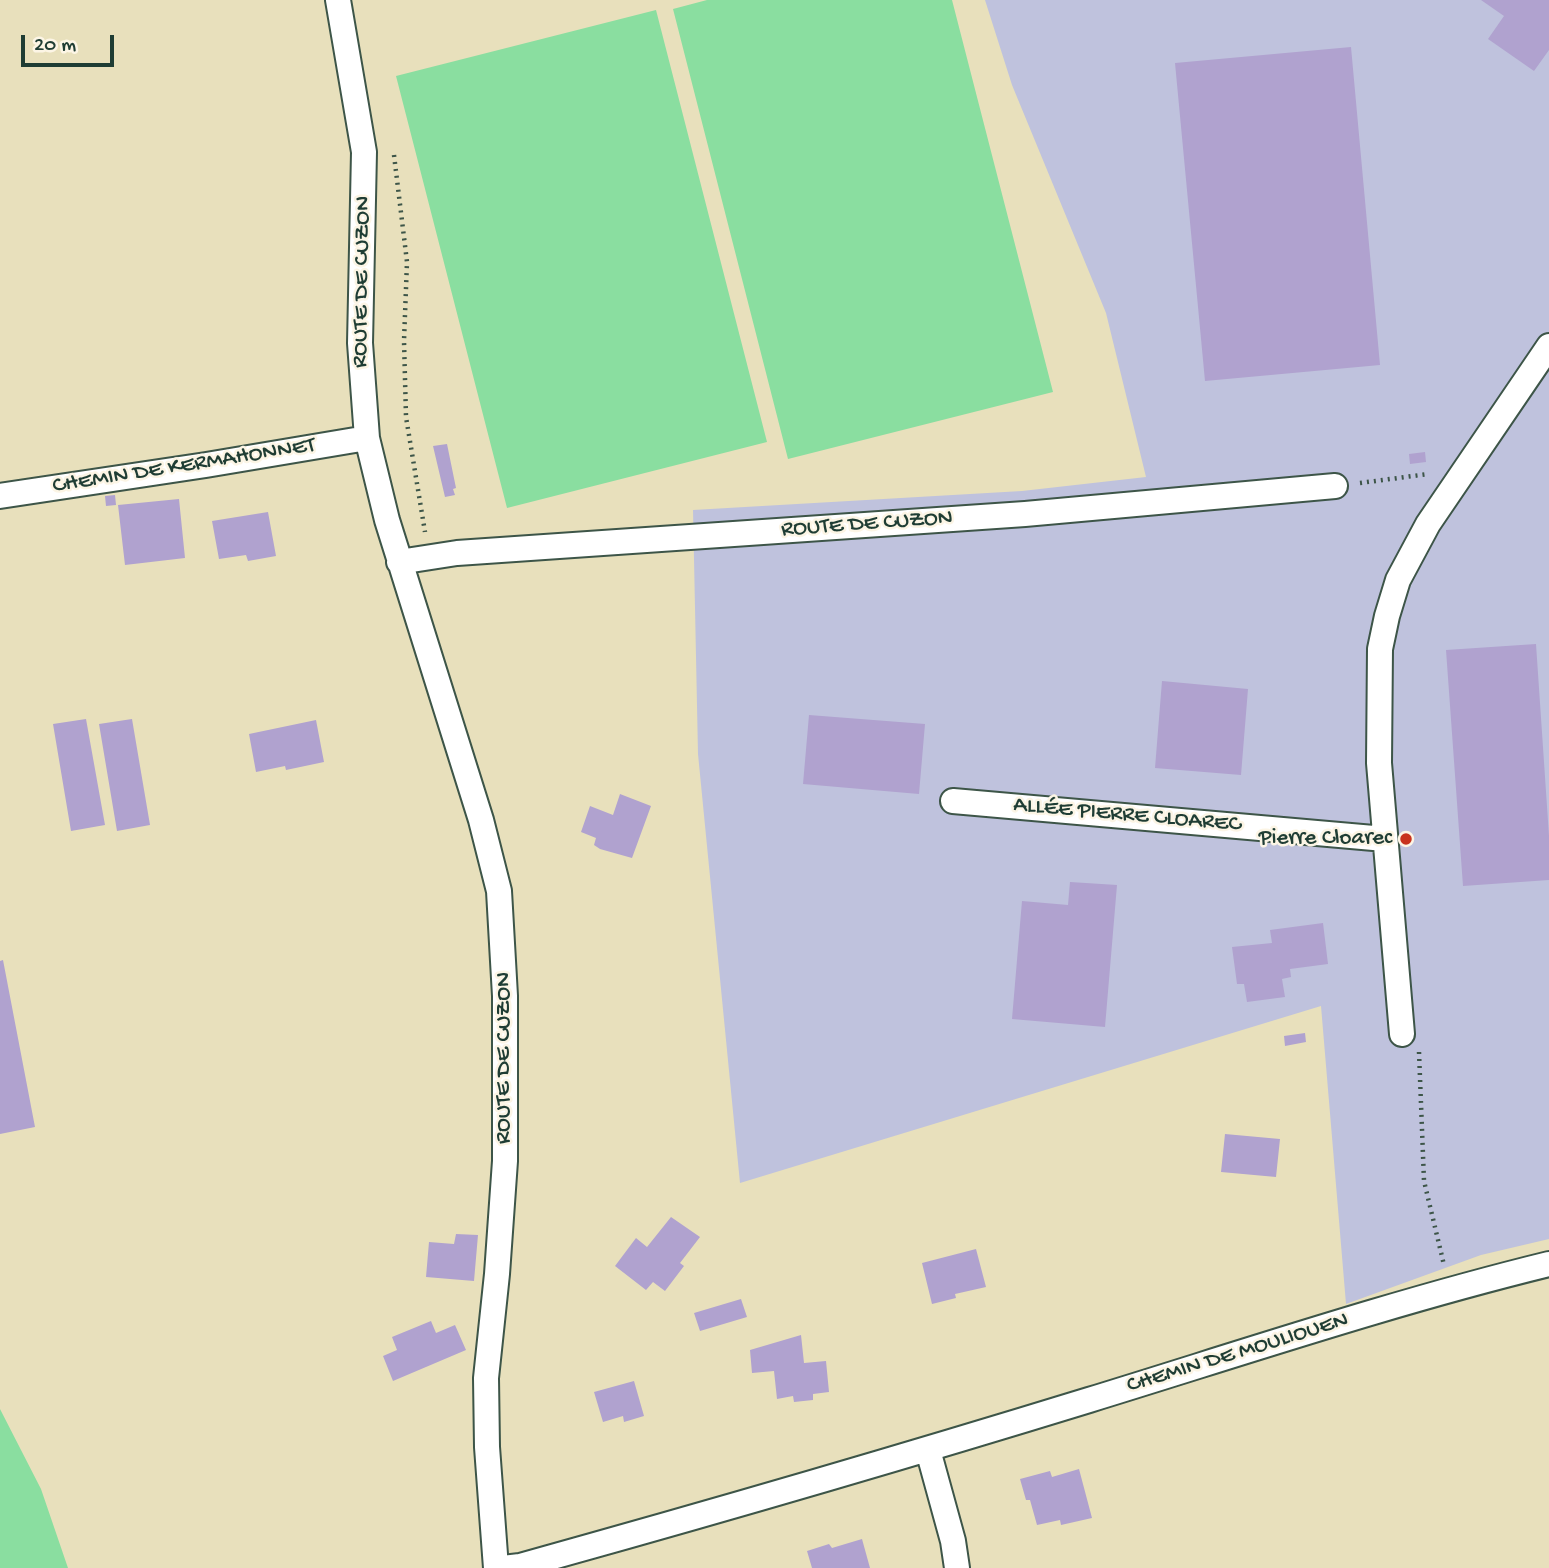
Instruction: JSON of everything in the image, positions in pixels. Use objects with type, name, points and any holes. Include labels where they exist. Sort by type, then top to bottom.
[{"type":"street","name":"ROUTE DE CUZON","points":[[338,0],[364,152],[360,343],[367,438],[399,558],[490,849],[499,891],[505,996],[505,1161],[500,1247],[486,1378],[487,1447],[496,1568]]},
{"type":"street","points":[[1402,1034],[1378,725],[1380,649],[1387,616],[1398,580],[1412,552],[1549,346]]},
{"type":"street","name":"CHEMIN DE KERMAHONNET","points":[[0,496],[367,438]]},
{"type":"street","name":"ROUTE DE CUZON","points":[[399,558],[1025,514],[1335,486]]},
{"type":"street","name":"ALLÉE PIERRE CLOAREC","points":[[953,801],[1385,839]]},
{"type":"street","name":"CHEMIN DE MOULIOUEN","points":[[503,1568],[597,1545],[928,1450],[1450,1290],[1549,1264]]},
{"type":"street","points":[[928,1450],[953,1541],[957,1568]]},
{"type":"path","points":[[394,154],[407,262],[404,341],[406,417],[425,533],[399,558]]},
{"type":"path","points":[[1335,486],[1466,469]]},
{"type":"path","points":[[1402,1034],[1418,1042],[1424,1181],[1450,1290]]},
{"type":"shaded area","points":[[985,0],[1549,0],[1549,1239],[1481,1255],[1346,1304],[1321,1006],[740,1183],[698,754],[693,510],[1022,491],[1146,477],[1106,313],[1012,85]]},
{"type":"green space","points":[[707,0],[952,0],[1053,392],[788,459],[673,9]]},
{"type":"green space","points":[[656,10],[767,442],[507,508],[396,76]]},
{"type":"green space","points":[[0,1409],[41,1489],[68,1568],[0,1568]]},
{"type":"building","points":[[1481,0],[1549,0],[1549,50],[1534,71],[1488,39],[1504,16]]},
{"type":"building","points":[[1351,47],[1380,365],[1205,381],[1175,63]]},
{"type":"building","points":[[447,444],[456,488],[453,489],[455,495],[445,497],[433,446]]},
{"type":"building","points":[[1425,452],[1426,462],[1410,464],[1409,454]]},
{"type":"building","points":[[115,495],[116,505],[106,506],[105,496]]},
{"type":"building","points":[[179,499],[185,558],[125,565],[118,505]]},
{"type":"building","points":[[268,512],[276,556],[248,561],[246,555],[219,559],[212,521]]},
{"type":"building","points":[[1536,644],[1549,836],[1549,880],[1463,886],[1446,650]]},
{"type":"building","points":[[1162,681],[1248,689],[1241,775],[1155,768]]},
{"type":"building","points":[[809,715],[925,724],[919,794],[803,784]]},
{"type":"building","points":[[86,719],[105,825],[71,831],[53,724]]},
{"type":"building","points":[[132,719],[150,825],[117,831],[99,724]]},
{"type":"building","points":[[316,720],[324,762],[286,770],[285,766],[256,772],[249,734]]},
{"type":"building","points":[[620,794],[651,806],[632,858],[600,849],[594,845],[596,838],[581,832],[590,806],[613,815]]},
{"type":"building","points":[[1070,882],[1117,885],[1105,1027],[1012,1019],[1022,901],[1068,905]]},
{"type":"building","points":[[1323,923],[1328,964],[1290,969],[1291,977],[1282,979],[1285,997],[1247,1002],[1244,984],[1237,984],[1232,947],[1272,943],[1270,930]]},
{"type":"building","points":[[3,960],[35,1127],[0,1134],[0,961]]},
{"type":"building","points":[[1305,1033],[1306,1042],[1285,1046],[1284,1036]]},
{"type":"building","points":[[1225,1134],[1280,1139],[1276,1177],[1221,1172]]},
{"type":"building","points":[[671,1217],[700,1237],[680,1263],[684,1266],[665,1291],[653,1282],[646,1290],[615,1266],[636,1238],[647,1247]]},
{"type":"building","points":[[456,1234],[478,1235],[474,1281],[426,1277],[429,1242],[454,1244]]},
{"type":"building","points":[[976,1249],[986,1287],[955,1294],[956,1298],[932,1304],[922,1263]]},
{"type":"building","points":[[741,1299],[747,1317],[700,1331],[694,1313]]},
{"type":"building","points":[[431,1321],[436,1333],[455,1325],[466,1350],[393,1381],[383,1356],[397,1350],[392,1337]]},
{"type":"building","points":[[801,1335],[804,1363],[826,1361],[829,1392],[813,1394],[813,1400],[794,1402],[793,1396],[777,1399],[774,1371],[752,1373],[750,1350]]},
{"type":"building","points":[[634,1381],[644,1416],[624,1422],[623,1416],[603,1422],[594,1392]]},
{"type":"building","points":[[1079,1469],[1092,1518],[1061,1525],[1060,1520],[1037,1525],[1030,1500],[1026,1500],[1020,1479],[1050,1471],[1052,1477]]},
{"type":"building","points":[[862,1539],[870,1568],[812,1568],[807,1551],[829,1544],[832,1548]]},
{"type":"place","name":"Pierre Cloarec","points":[[1406,839]]}]
